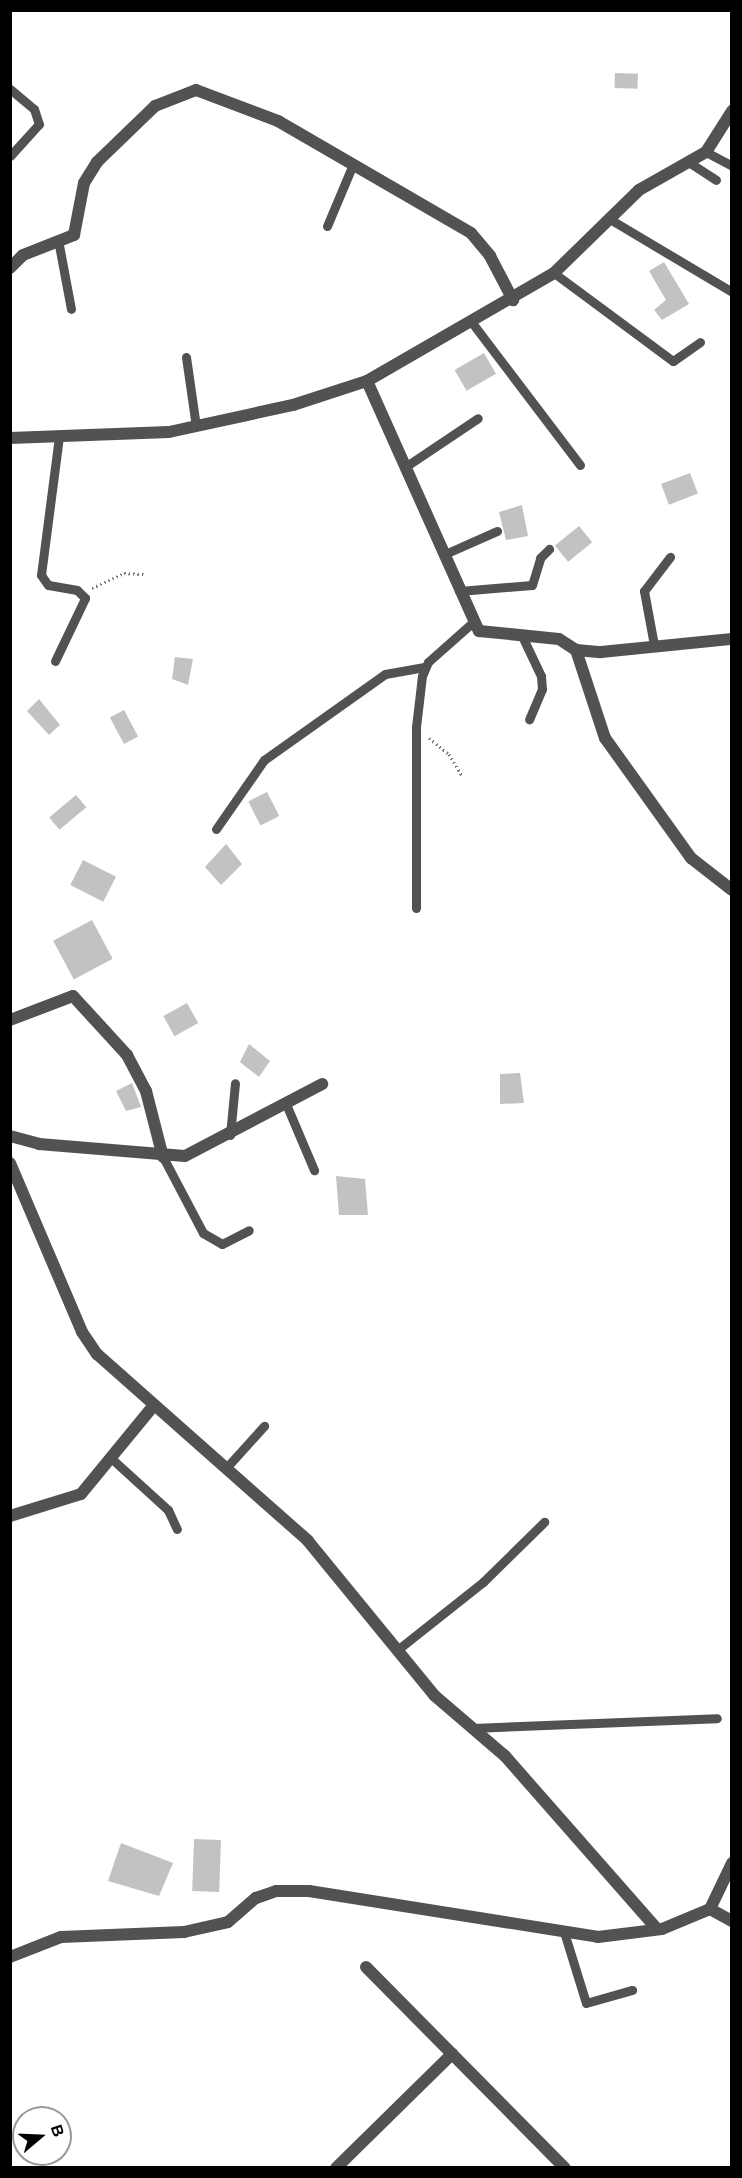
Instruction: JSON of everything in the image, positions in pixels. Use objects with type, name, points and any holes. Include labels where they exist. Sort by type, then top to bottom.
[{"type":"street","points":[[10,268],[22,255],[59,245],[74,235],[84,183],[97,162],[155,106],[179,93],[196,90],[278,121],[471,233],[490,256],[513,300]]},
{"type":"street","points":[[10,438],[196,426],[367,381],[473,324],[554,273],[639,190],[706,152],[732,111]]},
{"type":"street","points":[[367,381],[408,465],[472,623],[479,631],[559,639],[576,650],[732,639]]},
{"type":"street","points":[[576,650],[605,738],[691,858],[732,890]]},
{"type":"street","points":[[10,1020],[73,996],[128,1055],[146,1091],[163,1157]]},
{"type":"street","points":[[10,1136],[163,1157],[185,1156],[230,1135],[322,1084]]},
{"type":"street","points":[[10,1162],[87,1341],[154,1405],[308,1541],[400,1647],[435,1696],[505,1756],[657,1929]]},
{"type":"street","points":[[10,1516],[81,1494],[154,1405]]},
{"type":"street","points":[[10,1957],[61,1937],[184,1932],[228,1922],[256,1898],[276,1891],[309,1891],[564,1932],[621,1937],[657,1929],[710,1909],[732,1863]]},
{"type":"street","points":[[710,1909],[732,1921]]},
{"type":"street","points":[[366,1967],[565,2168]]},
{"type":"street","points":[[344,2165],[452,2054]]},
{"type":"lane","points":[[10,89],[34,109],[39,124],[10,156]]},
{"type":"lane","points":[[706,152],[732,166]]},
{"type":"lane","points":[[690,163],[716,180]]},
{"type":"lane","points":[[327,226],[353,164]]},
{"type":"lane","points":[[608,218],[732,292]]},
{"type":"lane","points":[[59,245],[71,309]]},
{"type":"lane","points":[[554,273],[673,361],[700,342]]},
{"type":"lane","points":[[473,324],[580,465]]},
{"type":"lane","points":[[186,357],[196,426]]},
{"type":"lane","points":[[408,465],[478,418]]},
{"type":"lane","points":[[55,661],[84,606],[82,593],[48,585],[41,574],[59,436]]},
{"type":"lane","points":[[445,554],[497,531]]},
{"type":"lane","points":[[459,591],[532,585],[540,558],[549,549]]},
{"type":"lane","points":[[654,645],[644,591],[670,557]]},
{"type":"lane","points":[[216,829],[264,760],[385,674],[424,667],[472,623]]},
{"type":"lane","points":[[522,636],[541,676],[542,689],[529,719]]},
{"type":"lane","points":[[416,908],[416,728],[424,667]]},
{"type":"lane","points":[[230,1135],[235,1083]]},
{"type":"lane","points":[[286,1104],[314,1170]]},
{"type":"lane","points":[[163,1157],[203,1233],[222,1244],[249,1230]]},
{"type":"lane","points":[[226,1468],[264,1426]]},
{"type":"lane","points":[[112,1459],[168,1510],[177,1529]]},
{"type":"lane","points":[[400,1647],[483,1582],[544,1522]]},
{"type":"lane","points":[[473,1728],[717,1718]]},
{"type":"lane","points":[[564,1932],[586,2002],[632,1990]]},
{"type":"path","points":[[82,593],[124,573],[146,574]]},
{"type":"path","points":[[416,728],[449,754],[462,776]]},
{"type":"building","points":[[615,73],[638,74],[637,89],[614,88]]},
{"type":"building","points":[[664,262],[689,304],[662,320],[654,310],[666,300],[649,271]]},
{"type":"building","points":[[484,353],[496,374],[467,391],[455,370]]},
{"type":"building","points":[[690,473],[698,494],[669,505],[661,484]]},
{"type":"building","points":[[522,505],[528,536],[506,540],[499,512]]},
{"type":"building","points":[[579,526],[592,542],[568,562],[555,546]]},
{"type":"building","points":[[175,657],[193,659],[188,685],[172,679]]},
{"type":"building","points":[[39,699],[60,725],[49,735],[27,711]]},
{"type":"building","points":[[124,710],[138,736],[124,744],[110,718]]},
{"type":"building","points":[[267,792],[279,816],[261,826],[248,802]]},
{"type":"building","points":[[76,795],[86,807],[59,830],[49,817]]},
{"type":"building","points":[[226,844],[242,864],[221,885],[205,867]]},
{"type":"building","points":[[83,860],[116,877],[103,902],[70,885]]},
{"type":"building","points":[[92,920],[113,959],[74,980],[53,941]]},
{"type":"building","points":[[187,1003],[198,1023],[175,1036],[163,1016]]},
{"type":"building","points":[[249,1044],[270,1061],[259,1077],[240,1062]]},
{"type":"building","points":[[520,1073],[524,1103],[500,1104],[500,1074]]},
{"type":"building","points":[[132,1083],[141,1107],[126,1111],[116,1091]]},
{"type":"building","points":[[336,1176],[365,1179],[368,1215],[339,1215]]},
{"type":"building","points":[[194,1839],[221,1840],[219,1892],[192,1891]]},
{"type":"building","points":[[121,1843],[173,1863],[159,1896],[108,1881]]}]
